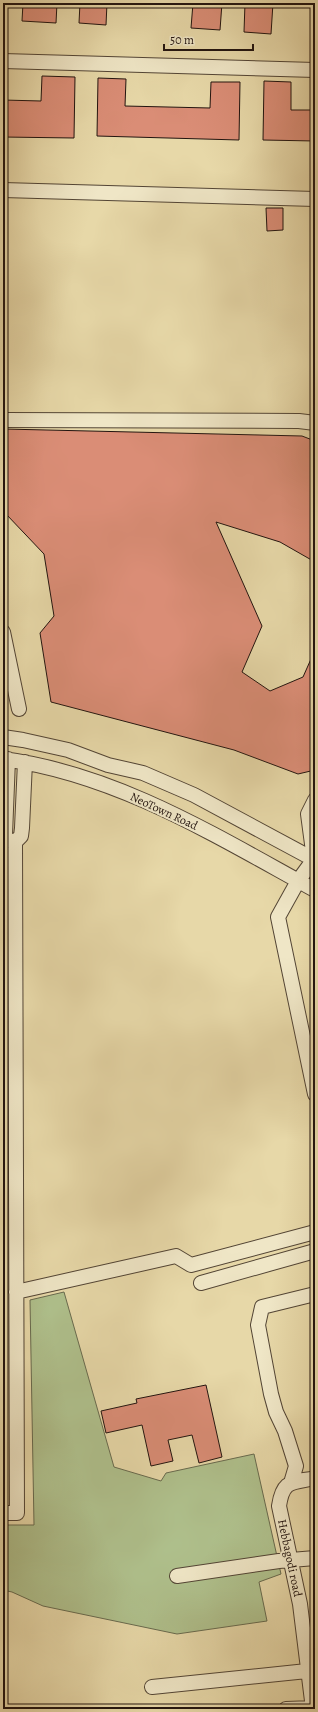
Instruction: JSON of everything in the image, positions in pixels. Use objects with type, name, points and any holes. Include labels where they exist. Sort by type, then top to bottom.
[{"type":"street","points":[[3,61],[315,70]]},
{"type":"street","points":[[3,190],[315,199]]},
{"type":"street","points":[[3,420],[299,421],[315,423]]},
{"type":"street","points":[[3,632],[19,710]]},
{"type":"street","name":"NeoTown Road","points":[[3,737],[68,750],[108,765],[143,773],[194,796],[315,859]]},
{"type":"street","points":[[6,759],[4,835],[8,840],[15,842]]},
{"type":"street","name":"NeoTown Road","points":[[6,759],[25,762],[94,780],[181,817],[315,890]]},
{"type":"street","points":[[3,1513],[17,1513],[16,1292],[10,1195],[9,1122],[9,866],[15,842],[21,836],[25,762]]},
{"type":"street","points":[[315,800],[308,814],[315,859],[298,881],[278,917],[315,1094]]},
{"type":"street","points":[[16,1292],[176,1256],[191,1265],[315,1232]]},
{"type":"street","points":[[201,1283],[315,1250]]},
{"type":"street","points":[[315,1294],[262,1307],[258,1325],[271,1394],[296,1466],[291,1483],[315,1478]]},
{"type":"street","name":"Hebbagodi road","points":[[291,1483],[284,1487],[280,1495],[279,1506],[300,1604],[307,1671],[313,1690],[313,1708]]},
{"type":"street","points":[[177,1576],[279,1561],[315,1558]]},
{"type":"street","points":[[152,1687],[307,1671]]},
{"type":"street","points":[[286,1709],[313,1708]]},
{"type":"green space","points":[[64,1292],[114,1467],[161,1481],[166,1473],[254,1454],[281,1574],[259,1582],[267,1621],[177,1634],[43,1606],[12,1592],[3,1590],[3,1525],[34,1525],[30,1300]]},
{"type":"building","points":[[23,3],[57,3],[56,23],[22,21]]},
{"type":"building","points":[[80,3],[107,3],[106,25],[79,23]]},
{"type":"building","points":[[193,3],[222,3],[220,30],[191,28]]},
{"type":"building","points":[[245,3],[273,3],[271,34],[244,32]]},
{"type":"building","points":[[42,76],[75,77],[74,138],[3,137],[3,100],[41,101]]},
{"type":"building","points":[[98,78],[126,79],[125,106],[210,108],[211,82],[240,82],[239,140],[97,136]]},
{"type":"building","points":[[264,81],[291,82],[291,110],[315,110],[315,141],[263,140]]},
{"type":"building","points":[[266,208],[283,208],[283,230],[267,231]]},
{"type":"building","points":[[4,429],[302,436],[315,441],[315,562],[280,542],[216,522],[262,626],[242,672],[270,691],[303,677],[315,650],[315,770],[298,774],[234,750],[51,702],[40,633],[54,616],[44,554],[6,514],[3,508]]},
{"type":"building","points":[[206,1385],[222,1457],[199,1463],[192,1435],[168,1440],[173,1461],[151,1466],[142,1425],[106,1433],[101,1411],[137,1403],[136,1399]]}]
